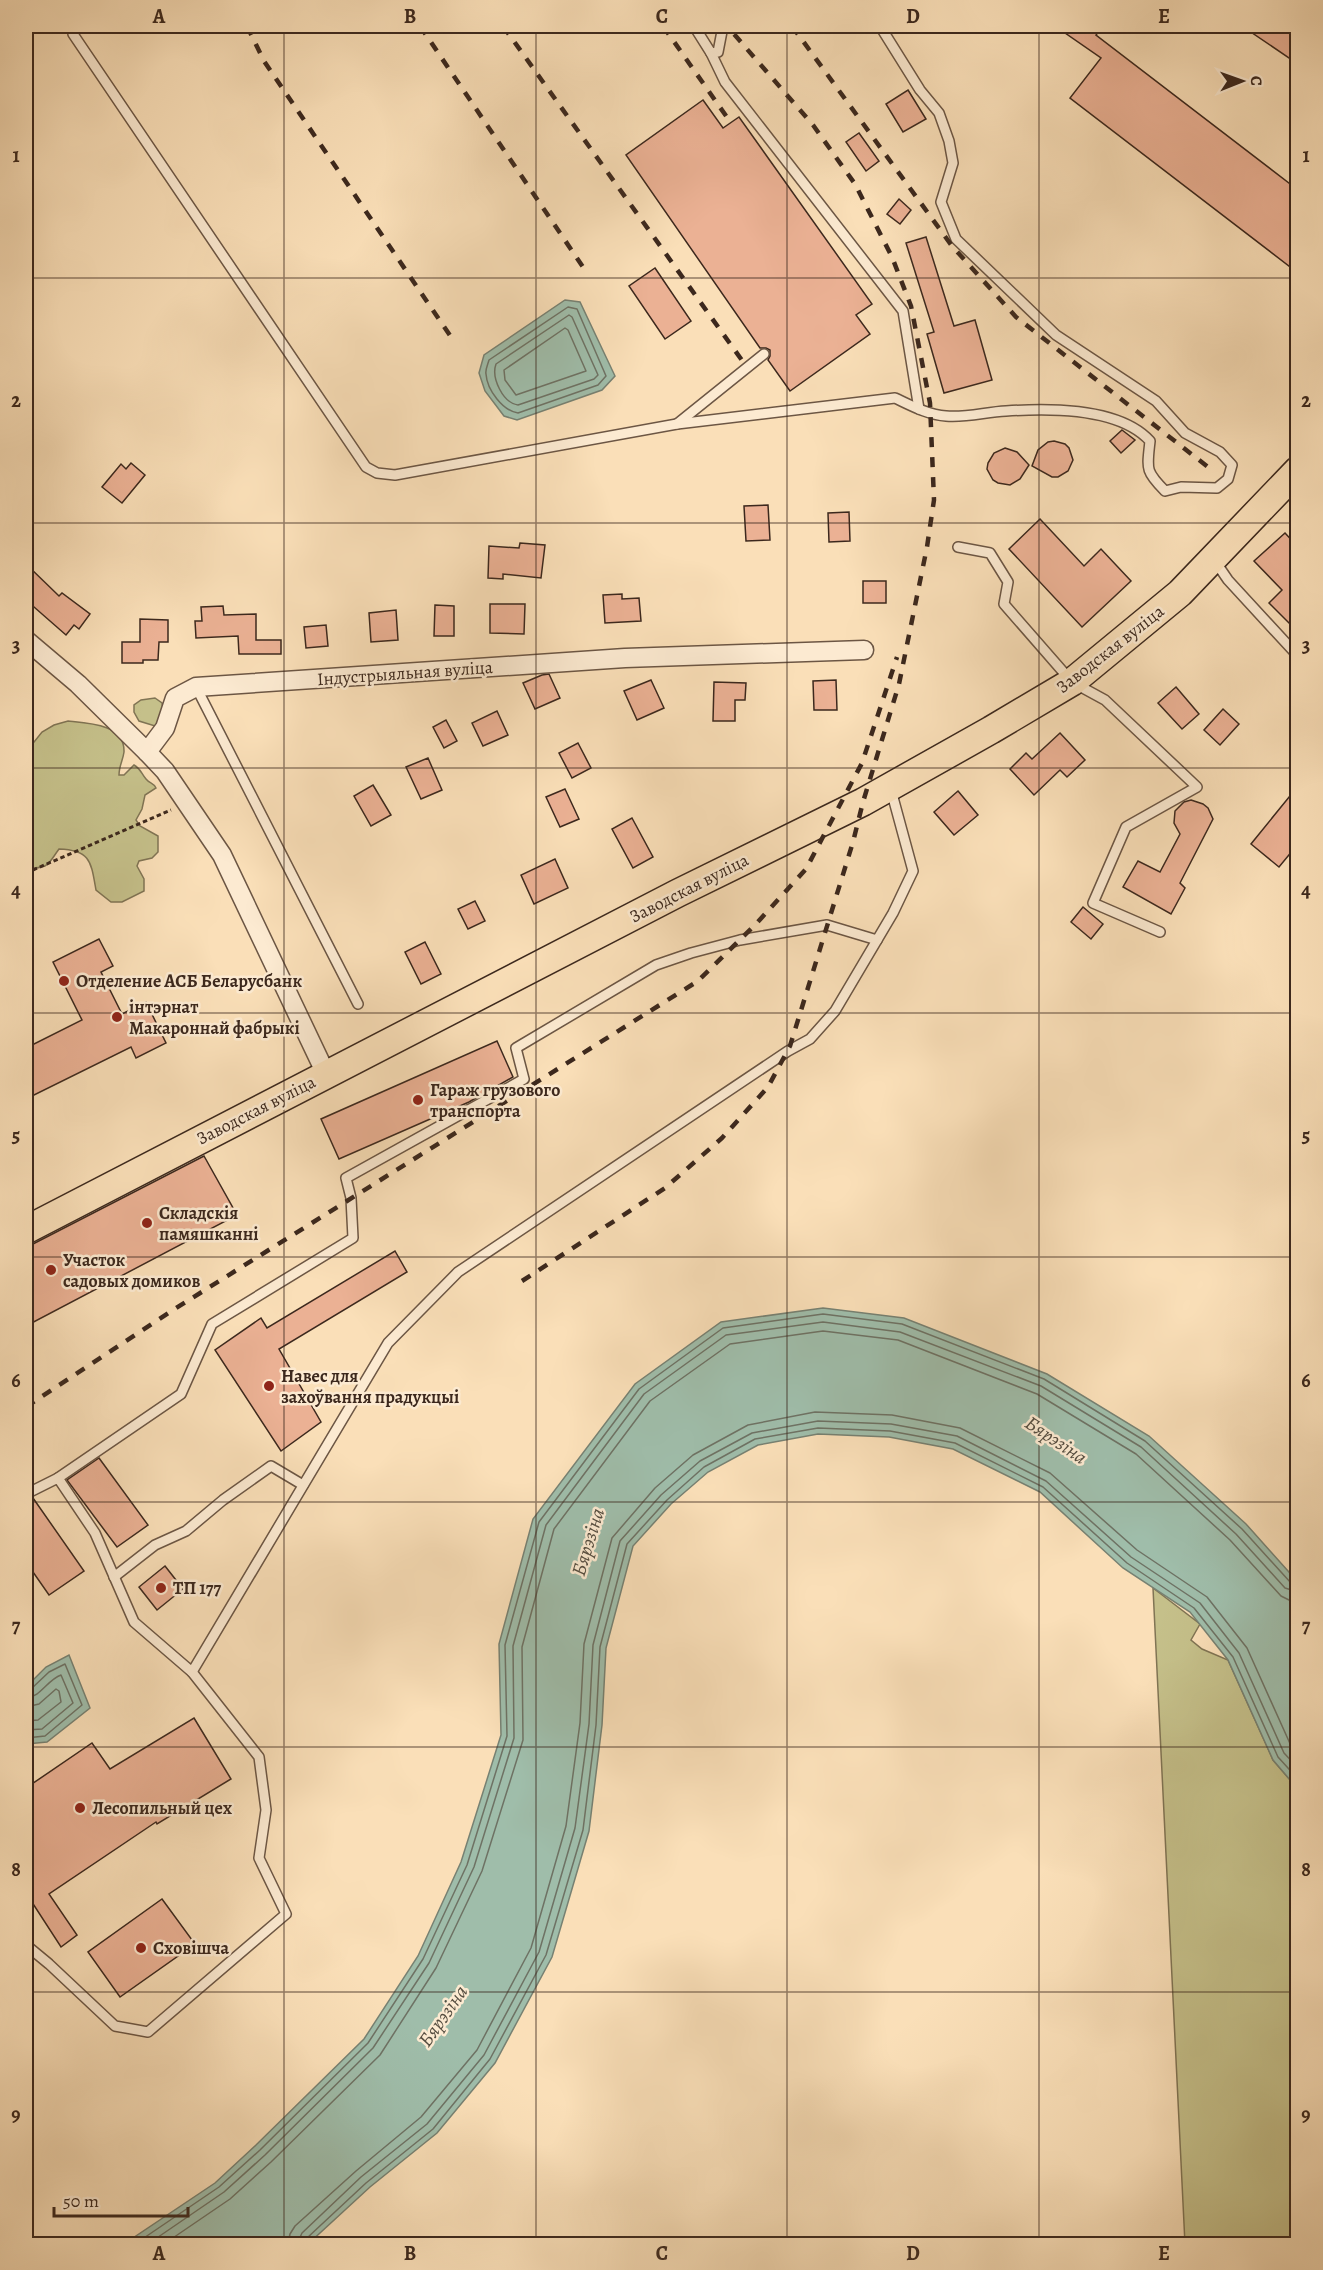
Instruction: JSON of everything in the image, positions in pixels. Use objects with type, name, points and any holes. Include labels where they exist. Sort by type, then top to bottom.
[{"type":"main road","name":"Заводская вуліца","points":[[26,1230],[668,898],[890,788],[1072,682],[1180,593],[1296,473]]},
{"type":"street","points":[[26,640],[78,684],[165,771],[222,855],[326,1074]]},
{"type":"street","name":"Індустрыяльная вуліца","points":[[196,687],[625,658],[864,650]]},
{"type":"street","points":[[147,752],[165,728],[176,698],[196,687]]},
{"type":"lane","points":[[73,26],[73,34],[366,467],[377,473],[395,475],[677,424],[895,398],[919,409],[946,417],[1008,411],[1058,410],[1093,414],[1119,421],[1150,441],[1147,468],[1152,478],[1165,491],[1181,487],[1217,488],[1228,479],[1232,465],[1220,452],[1185,433],[1155,401],[1056,335],[956,239],[941,202],[952,163],[949,141],[939,113],[920,90],[880,26]]},
{"type":"lane","points":[[694,26],[725,82],[903,310],[919,409]]},
{"type":"lane","points":[[711,53],[718,52],[723,26]]},
{"type":"lane","points":[[677,424],[764,354]]},
{"type":"lane","points":[[958,547],[990,553],[1008,582],[1004,604],[1072,682],[1105,700],[1197,787],[1126,826],[1093,903],[1160,932]]},
{"type":"lane","points":[[1214,559],[1228,580],[1298,656]]},
{"type":"lane","points":[[196,687],[358,1004]]},
{"type":"lane","points":[[192,1672],[388,1343],[458,1272],[778,1057],[810,1039],[836,1011],[913,871],[890,788]]},
{"type":"lane","points":[[26,1494],[58,1478],[181,1394],[212,1324],[353,1239],[351,1198],[346,1178],[524,1079],[516,1048],[656,964],[691,953],[740,940],[827,925],[877,940]]},
{"type":"lane","points":[[114,1577],[155,1545],[186,1531],[271,1466],[303,1485]]},
{"type":"lane","points":[[26,1946],[49,1964],[115,2026],[148,2032],[286,1914],[259,1858],[266,1810],[259,1757],[192,1672],[134,1622],[94,1533],[58,1478]]},
{"type":"path","points":[[26,873],[186,803]]},
{"type":"shaded area","points":[[155,698],[162,703],[161,721],[155,726],[139,721],[134,712],[134,705],[141,700]]},
{"type":"shaded area","points":[[68,721],[95,724],[112,730],[123,743],[124,752],[119,775],[124,775],[134,765],[156,788],[145,795],[142,809],[136,820],[140,826],[158,836],[158,852],[152,858],[139,861],[137,866],[144,879],[144,891],[122,902],[111,902],[96,890],[91,865],[88,859],[78,852],[59,849],[47,865],[26,869],[26,752],[42,732]]},
{"type":"shaded area","points":[[1153,1588],[1200,1624],[1191,1640],[1202,1649],[1228,1660],[1273,1760],[1297,1788],[1297,2244],[1185,2244]]},
{"type":"water","points":[[565,300],[580,302],[615,376],[602,390],[517,420],[504,416],[485,391],[479,373],[484,355]]},
{"type":"water","name":"Бярэзіна","points":[[823,1308],[904,1318],[1047,1374],[1149,1436],[1246,1524],[1297,1581],[1297,1788],[1273,1760],[1228,1660],[1190,1612],[1123,1568],[1040,1492],[953,1449],[889,1437],[818,1434],[758,1445],[708,1472],[671,1504],[633,1546],[606,1648],[602,1725],[589,1831],[552,1957],[495,2063],[437,2133],[370,2187],[308,2244],[124,2244],[215,2183],[256,2145],[364,2039],[418,1956],[461,1862],[501,1735],[499,1644],[533,1519],[635,1384],[721,1322]]},
{"type":"water","points":[[69,1655],[90,1708],[47,1742],[27,1744],[26,1687],[46,1667]]},
{"type":"building","points":[[1055,26],[1103,26],[1096,35],[1298,190],[1298,273],[1070,98],[1101,58]]},
{"type":"building","points":[[1242,26],[1298,26],[1298,64]]},
{"type":"building","points":[[908,90],[926,119],[903,132],[886,104]]},
{"type":"building","points":[[703,100],[723,128],[739,117],[872,304],[856,315],[870,334],[790,391],[768,360],[770,350],[760,348],[626,155]]},
{"type":"building","points":[[859,133],[879,161],[866,171],[846,142]]},
{"type":"building","points":[[899,199],[911,210],[900,224],[887,214]]},
{"type":"building","points":[[926,237],[954,326],[975,320],[992,380],[944,393],[927,334],[934,332],[906,243]]},
{"type":"building","points":[[655,268],[691,321],[665,339],[629,286]]},
{"type":"building","points":[[1122,430],[1135,440],[1121,453],[1110,441]]},
{"type":"building","points":[[1048,442],[1065,444],[1069,448],[1073,460],[1068,471],[1058,477],[1052,477],[1032,466],[1038,450]]},
{"type":"building","points":[[1005,448],[1017,452],[1029,465],[1020,479],[1010,485],[993,480],[987,469],[994,453]]},
{"type":"building","points":[[131,463],[145,475],[122,503],[102,487],[121,464],[126,469]]},
{"type":"building","points":[[768,505],[770,540],[746,541],[744,506]]},
{"type":"building","points":[[849,512],[850,541],[829,542],[828,513]]},
{"type":"building","points":[[1040,519],[1084,566],[1101,549],[1131,581],[1082,627],[1009,549]]},
{"type":"building","points":[[1285,533],[1298,547],[1298,632],[1269,603],[1282,590],[1254,561]]},
{"type":"building","points":[[520,543],[545,545],[541,578],[503,574],[503,579],[488,578],[489,546],[519,548]]},
{"type":"building","points":[[26,564],[59,596],[62,593],[90,614],[79,629],[74,625],[66,635],[26,600]]},
{"type":"building","points":[[863,581],[886,581],[886,603],[863,603]]},
{"type":"building","points":[[622,594],[622,599],[639,598],[641,621],[605,623],[603,595]]},
{"type":"building","points":[[490,604],[525,604],[524,634],[490,633]]},
{"type":"building","points":[[435,605],[454,606],[454,636],[434,636]]},
{"type":"building","points":[[223,606],[224,615],[256,614],[256,640],[281,640],[281,654],[239,654],[238,636],[196,638],[195,621],[202,621],[201,607]]},
{"type":"building","points":[[396,610],[398,640],[371,642],[369,613]]},
{"type":"building","points":[[140,619],[168,620],[168,642],[159,642],[158,660],[122,663],[122,642],[140,642]]},
{"type":"building","points":[[326,625],[328,646],[306,648],[304,627]]},
{"type":"building","points":[[549,674],[560,698],[535,709],[523,683]]},
{"type":"building","points":[[651,680],[664,708],[637,720],[624,691]]},
{"type":"building","points":[[836,680],[837,710],[814,710],[813,681]]},
{"type":"building","points":[[714,682],[746,683],[745,700],[735,700],[735,721],[713,721]]},
{"type":"building","points":[[1176,687],[1199,714],[1182,729],[1158,703]]},
{"type":"building","points":[[1223,709],[1239,724],[1220,745],[1204,730]]},
{"type":"building","points":[[497,711],[508,735],[483,746],[472,723]]},
{"type":"building","points":[[446,720],[457,741],[444,748],[433,727]]},
{"type":"building","points":[[1060,733],[1085,760],[1067,777],[1060,770],[1034,795],[1010,769],[1026,753],[1032,759]]},
{"type":"building","points":[[578,743],[591,768],[572,778],[559,753]]},
{"type":"building","points":[[428,758],[442,790],[421,799],[406,767]]},
{"type":"building","points":[[373,785],[391,815],[371,826],[354,796]]},
{"type":"building","points":[[1298,786],[1298,844],[1279,867],[1251,844]]},
{"type":"building","points":[[565,789],[579,819],[560,827],[546,797]]},
{"type":"building","points":[[958,791],[978,815],[954,835],[934,812]]},
{"type":"building","points":[[1191,800],[1208,808],[1213,819],[1180,883],[1185,888],[1171,914],[1123,887],[1138,861],[1160,872],[1180,834],[1174,823],[1175,811],[1184,802]]},
{"type":"building","points":[[632,818],[653,857],[633,868],[612,829]]},
{"type":"building","points":[[555,859],[568,888],[534,904],[521,875]]},
{"type":"building","points":[[475,901],[485,921],[468,929],[458,909]]},
{"type":"building","points":[[1083,907],[1103,924],[1091,939],[1071,922]]},
{"type":"building","name":"інтэрнат Макароннай фабрыкі","points":[[99,939],[113,966],[101,972],[122,1014],[146,1002],[166,1043],[136,1058],[131,1047],[30,1097],[26,1089],[26,1048],[82,1020],[53,962]]},
{"type":"building","points":[[425,942],[441,974],[421,984],[405,952]]},
{"type":"building","name":"Гараж грузового транспорта","points":[[497,1041],[513,1077],[469,1102],[339,1159],[321,1119]]},
{"type":"building","name":"Складскія памяшканні","points":[[204,1156],[237,1215],[26,1326],[26,1246]]},
{"type":"building","name":"Навес для захоўвання прадукцыі","points":[[395,1251],[407,1272],[279,1349],[321,1422],[281,1451],[215,1350],[261,1318],[267,1328]]},
{"type":"building","points":[[99,1458],[148,1525],[117,1547],[67,1480]]},
{"type":"building","points":[[33,1498],[84,1571],[49,1595],[26,1562],[26,1501]]},
{"type":"building","name":"ТП 177","points":[[165,1566],[183,1589],[157,1610],[139,1587]]},
{"type":"building","points":[[194,1718],[231,1779],[157,1824],[156,1822],[49,1894],[77,1935],[61,1947],[26,1893],[26,1788],[92,1743],[110,1769]]},
{"type":"building","name":"Сховішча","points":[[162,1899],[195,1944],[120,1997],[88,1952]]},
{"type":"railway","points":[[247,26],[264,61],[451,337]]},
{"type":"railway","points":[[420,26],[583,267]]},
{"type":"railway","points":[[503,26],[746,366]]},
{"type":"railway","points":[[663,26],[731,123]]},
{"type":"railway","points":[[522,1281],[665,1188],[722,1138],[768,1087],[790,1046],[853,842],[899,684],[927,547],[934,500],[930,403],[911,306],[892,257],[855,184],[813,125],[727,26]]},
{"type":"railway","points":[[792,26],[952,246],[1016,317],[1208,467]]},
{"type":"railway","points":[[26,1407],[173,1310],[698,981],[755,925],[806,869],[862,763],[897,657]]},
{"type":"place","name":"Отделение АСБ Беларусбанк","points":[[64,981]]},
{"type":"place","name":"інтэрнат Макароннай фабрыкі","points":[[117,1017]]},
{"type":"place","name":"Гараж грузового транспорта","points":[[418,1100]]},
{"type":"place","name":"Складскія памяшканні","points":[[147,1223]]},
{"type":"place","name":"Участок садовых домиков","points":[[51,1270]]},
{"type":"place","name":"Навес для захоўвання прадукцыі","points":[[269,1386]]},
{"type":"place","name":"ТП 177","points":[[161,1588]]},
{"type":"place","name":"Лесопильный цех","points":[[80,1808]]},
{"type":"place","name":"Сховішча","points":[[141,1948]]}]
